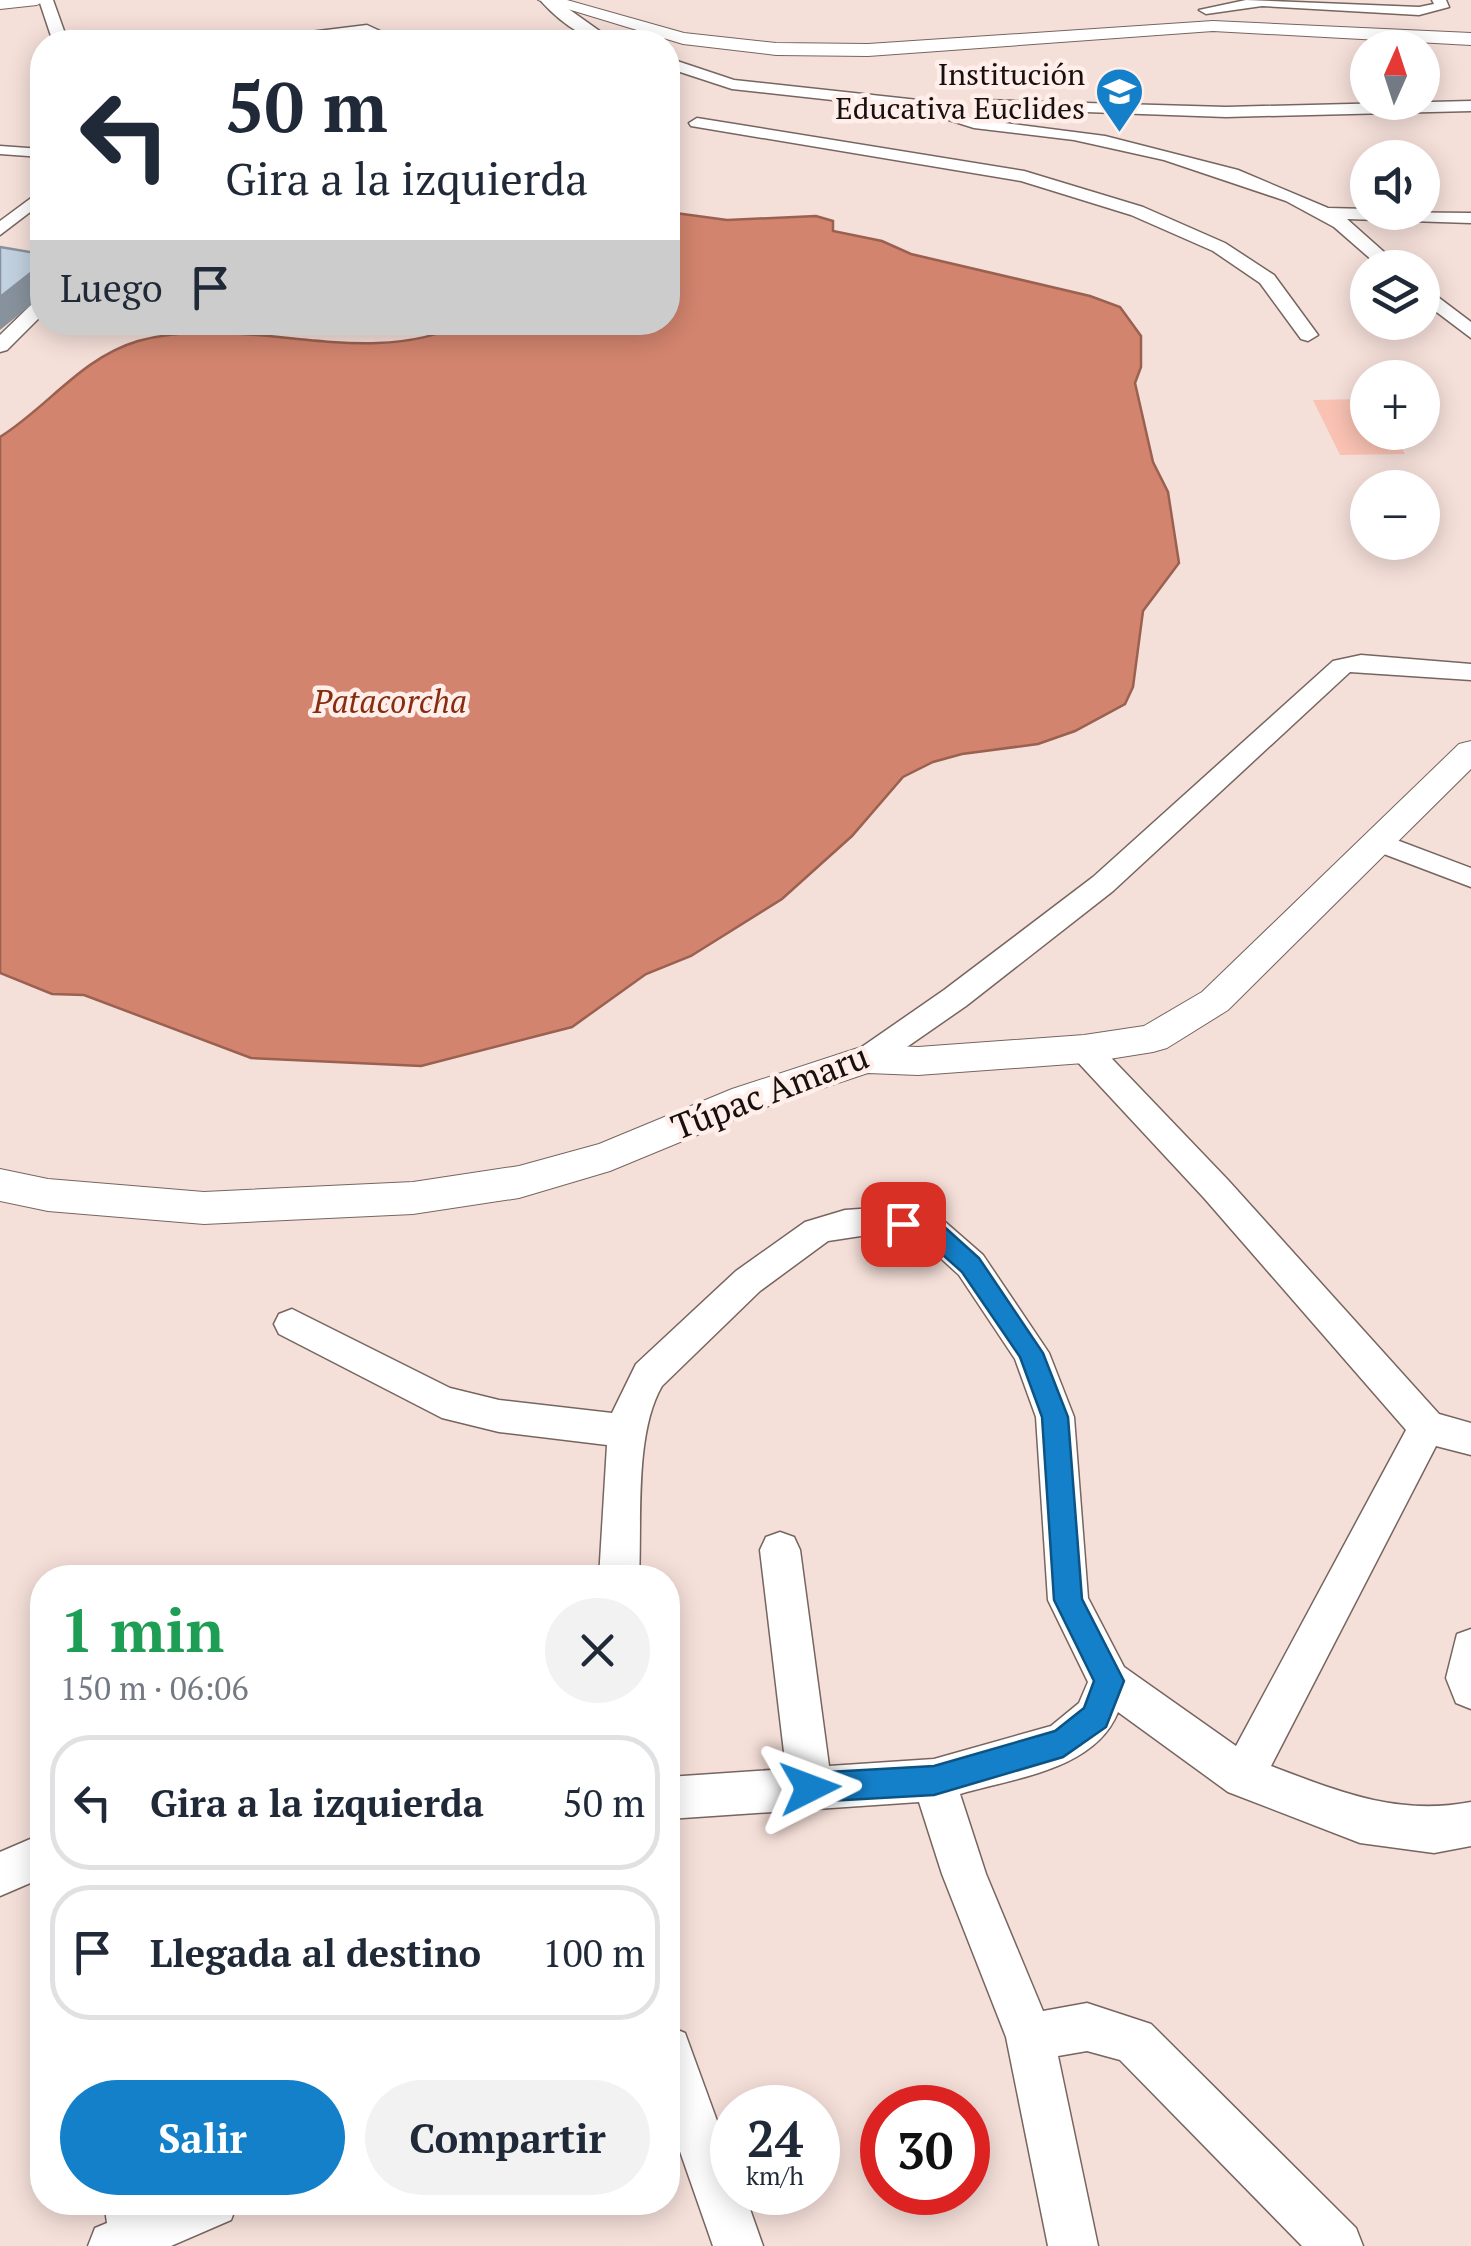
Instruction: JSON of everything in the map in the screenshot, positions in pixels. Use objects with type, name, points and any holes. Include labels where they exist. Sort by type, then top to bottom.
[{"type":"street","points":[[0,4],[36,0]]},
{"type":"street","points":[[46,0],[57,30]]},
{"type":"street","points":[[548,0],[654,30]]},
{"type":"street","points":[[548,0],[588,30]]},
{"type":"street","points":[[680,37],[776,49],[868,50],[1032,41],[1262,2],[1419,12],[1438,10],[1442,7],[1439,0]]},
{"type":"street","points":[[1207,12],[1471,39]]},
{"type":"street","points":[[680,70],[723,95],[918,104],[1226,112],[1471,106]]},
{"type":"street","points":[[723,95],[689,127],[1024,176],[1136,211],[1218,246],[1267,279],[1308,334]]},
{"type":"street","points":[[918,104],[943,117],[1071,135],[1137,149],[1259,184],[1324,212],[1371,250]]},
{"type":"street","points":[[0,150],[30,152]]},
{"type":"street","points":[[0,230],[30,205]]},
{"type":"street","points":[[1324,212],[1471,218]]},
{"type":"street","points":[[1440,305],[1470,328]]},
{"type":"street","points":[[0,346],[30,317]]},
{"type":"street","name":"Túpac Amaru","points":[[0,1185],[48,1195],[204,1208],[413,1198],[519,1182],[610,1156],[746,1099],[867,1059],[955,998],[1103,884],[1342,666],[1361,662],[1471,672]]},
{"type":"street","points":[[867,1059],[918,1060],[1084,1049],[1154,1038],[1215,1002],[1471,752]]},
{"type":"street","points":[[1378,842],[1471,878]]},
{"type":"street","points":[[1084,1049],[1216,1189],[1427,1427],[1471,1439]]},
{"type":"street","points":[[619,1565],[627,1431],[634,1400],[649,1375],[748,1281],[817,1232],[845,1223],[874,1220],[932,1230],[971,1265],[1031,1353],[1055,1417],[1068,1600],[1109,1681],[1243,1777],[1360,1820],[1434,1830],[1471,1824]]},
{"type":"street","points":[[292,1324],[442,1402],[499,1416],[627,1431]]},
{"type":"street","points":[[1243,1777],[1427,1427]]},
{"type":"street","points":[[780,1550],[810,1788]]},
{"type":"street","points":[[1471,1648],[1467,1678],[1471,1689]]},
{"type":"street","points":[[680,1797],[934,1780],[1063,1743],[1096,1717],[1109,1681]]},
{"type":"street","points":[[934,1780],[964,1874],[1030,2037],[1073,2246]]},
{"type":"street","points":[[1030,2037],[1087,2027],[1134,2041],[1338,2246]]},
{"type":"street","points":[[680,2084],[738,2246]]},
{"type":"street","points":[[128,2233],[177,2215]]},
{"type":"shaded area","points":[[1350,399],[1350,450],[1403,450],[1405,454],[1340,455],[1313,400]]},
{"type":"water","name":"Patacorcha","points":[[680,214],[727,220],[816,216],[833,221],[833,231],[1120,307],[1141,336],[1141,367],[1135,383],[1153,462],[1168,492],[1179,563],[1143,611],[1133,687],[1125,704],[1075,731],[1038,744],[962,754],[933,762],[903,777],[852,836],[782,899],[691,956],[646,974],[572,1027],[421,1066],[251,1058],[84,995],[52,994],[0,973],[0,437],[99,359],[138,341],[172,335],[244,335],[344,343],[426,337],[680,335]]},
{"type":"building","points":[[0,247],[30,252],[30,273],[0,297]]},
{"type":"place","name":"Institución Educativa Euclides","points":[[1120,134]]},
{"type":"route","points":[[810,1788],[934,1780],[1063,1743],[1096,1717],[1109,1681],[1068,1600],[1055,1417],[1031,1353],[971,1265],[932,1230],[903,1224]]}]
